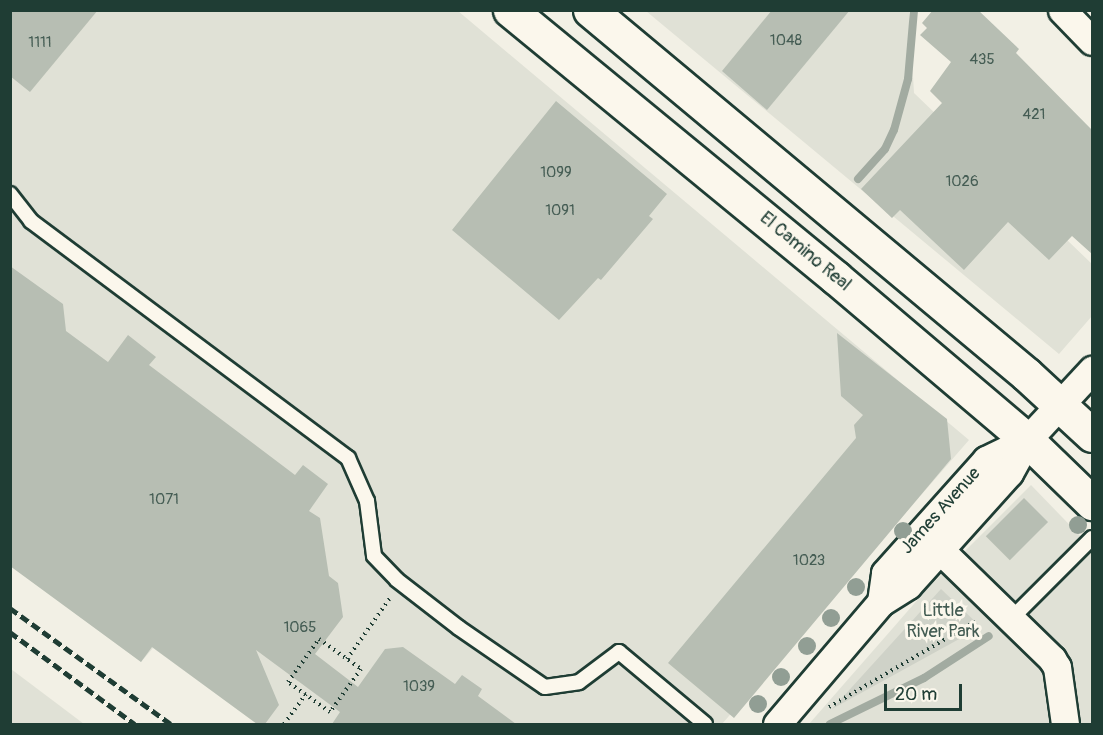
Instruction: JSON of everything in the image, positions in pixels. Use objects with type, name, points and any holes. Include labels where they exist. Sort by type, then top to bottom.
[{"type":"main road","name":"El Camino Real","points":[[510,10],[794,243],[1027,440],[1092,502]]},
{"type":"main road","points":[[590,10],[1061,404],[1092,435]]},
{"type":"street","points":[[1062,10],[1092,41]]},
{"type":"street","name":"James Avenue","points":[[777,724],[881,602],[908,585],[1009,473],[1027,440],[1092,370]]},
{"type":"street","name":"James Avenue","points":[[881,602],[885,573],[986,460],[1027,440]]},
{"type":"street","points":[[939,549],[1012,618],[1057,667],[1065,724]]},
{"type":"lane","points":[[10,194],[31,221],[348,458],[367,501],[374,556],[397,580],[545,687],[579,682],[619,652],[705,724]]},
{"type":"lane","points":[[1012,618],[1092,538]]},
{"type":"path","points":[[347,659],[386,607],[397,580]]},
{"type":"path","points":[[826,708],[981,618]]},
{"type":"path","points":[[319,639],[361,669],[330,712],[306,694],[288,682],[319,639]]},
{"type":"path","points":[[284,724],[306,694]]},
{"type":"shaded area","points":[[11,11],[458,11],[969,440],[722,724],[257,724],[153,648],[141,662],[11,566]]},
{"type":"shaded area","points":[[646,11],[909,11],[914,93],[1092,264],[1092,316],[1059,354]]},
{"type":"shaded area","points":[[1031,485],[1092,548],[1092,724],[809,724],[927,589]]},
{"type":"shaded area","points":[[11,669],[84,724],[11,724]]},
{"type":"green space","name":"Little River Park","points":[[941,589],[981,627],[832,709]]},
{"type":"building","points":[[10,10],[98,10],[30,92],[10,76]]},
{"type":"building","points":[[772,10],[850,10],[767,110],[722,71]]},
{"type":"building","points":[[933,10],[978,10],[1019,49],[1016,53],[1092,130],[1092,254],[1072,236],[1049,260],[1008,222],[964,270],[900,210],[892,218],[861,189],[942,103],[930,91],[951,62],[920,35],[927,28],[922,23]]},
{"type":"building","points":[[556,101],[667,194],[649,216],[653,219],[601,280],[598,278],[559,320],[452,230]]},
{"type":"building","points":[[10,266],[63,304],[66,331],[108,362],[128,335],[156,357],[149,365],[295,475],[303,465],[328,484],[309,511],[320,518],[329,576],[338,583],[343,617],[315,654],[358,687],[385,649],[403,647],[455,684],[462,675],[482,689],[478,696],[516,724],[332,724],[340,712],[256,650],[279,705],[265,724],[257,724],[152,647],[141,662],[10,566]]},
{"type":"building","points":[[837,333],[947,419],[951,459],[734,718],[668,663],[856,438],[854,425],[863,415],[841,396]]},
{"type":"building","points":[[1024,498],[1048,522],[1010,560],[986,536]]},
{"type":"waterway","points":[[858,179],[885,149],[894,130],[908,79],[914,10]]},
{"type":"waterway","points":[[830,724],[924,678],[989,636]]},
{"type":"railway","points":[[10,608],[171,724]]},
{"type":"railway","points":[[10,632],[135,724]]}]
